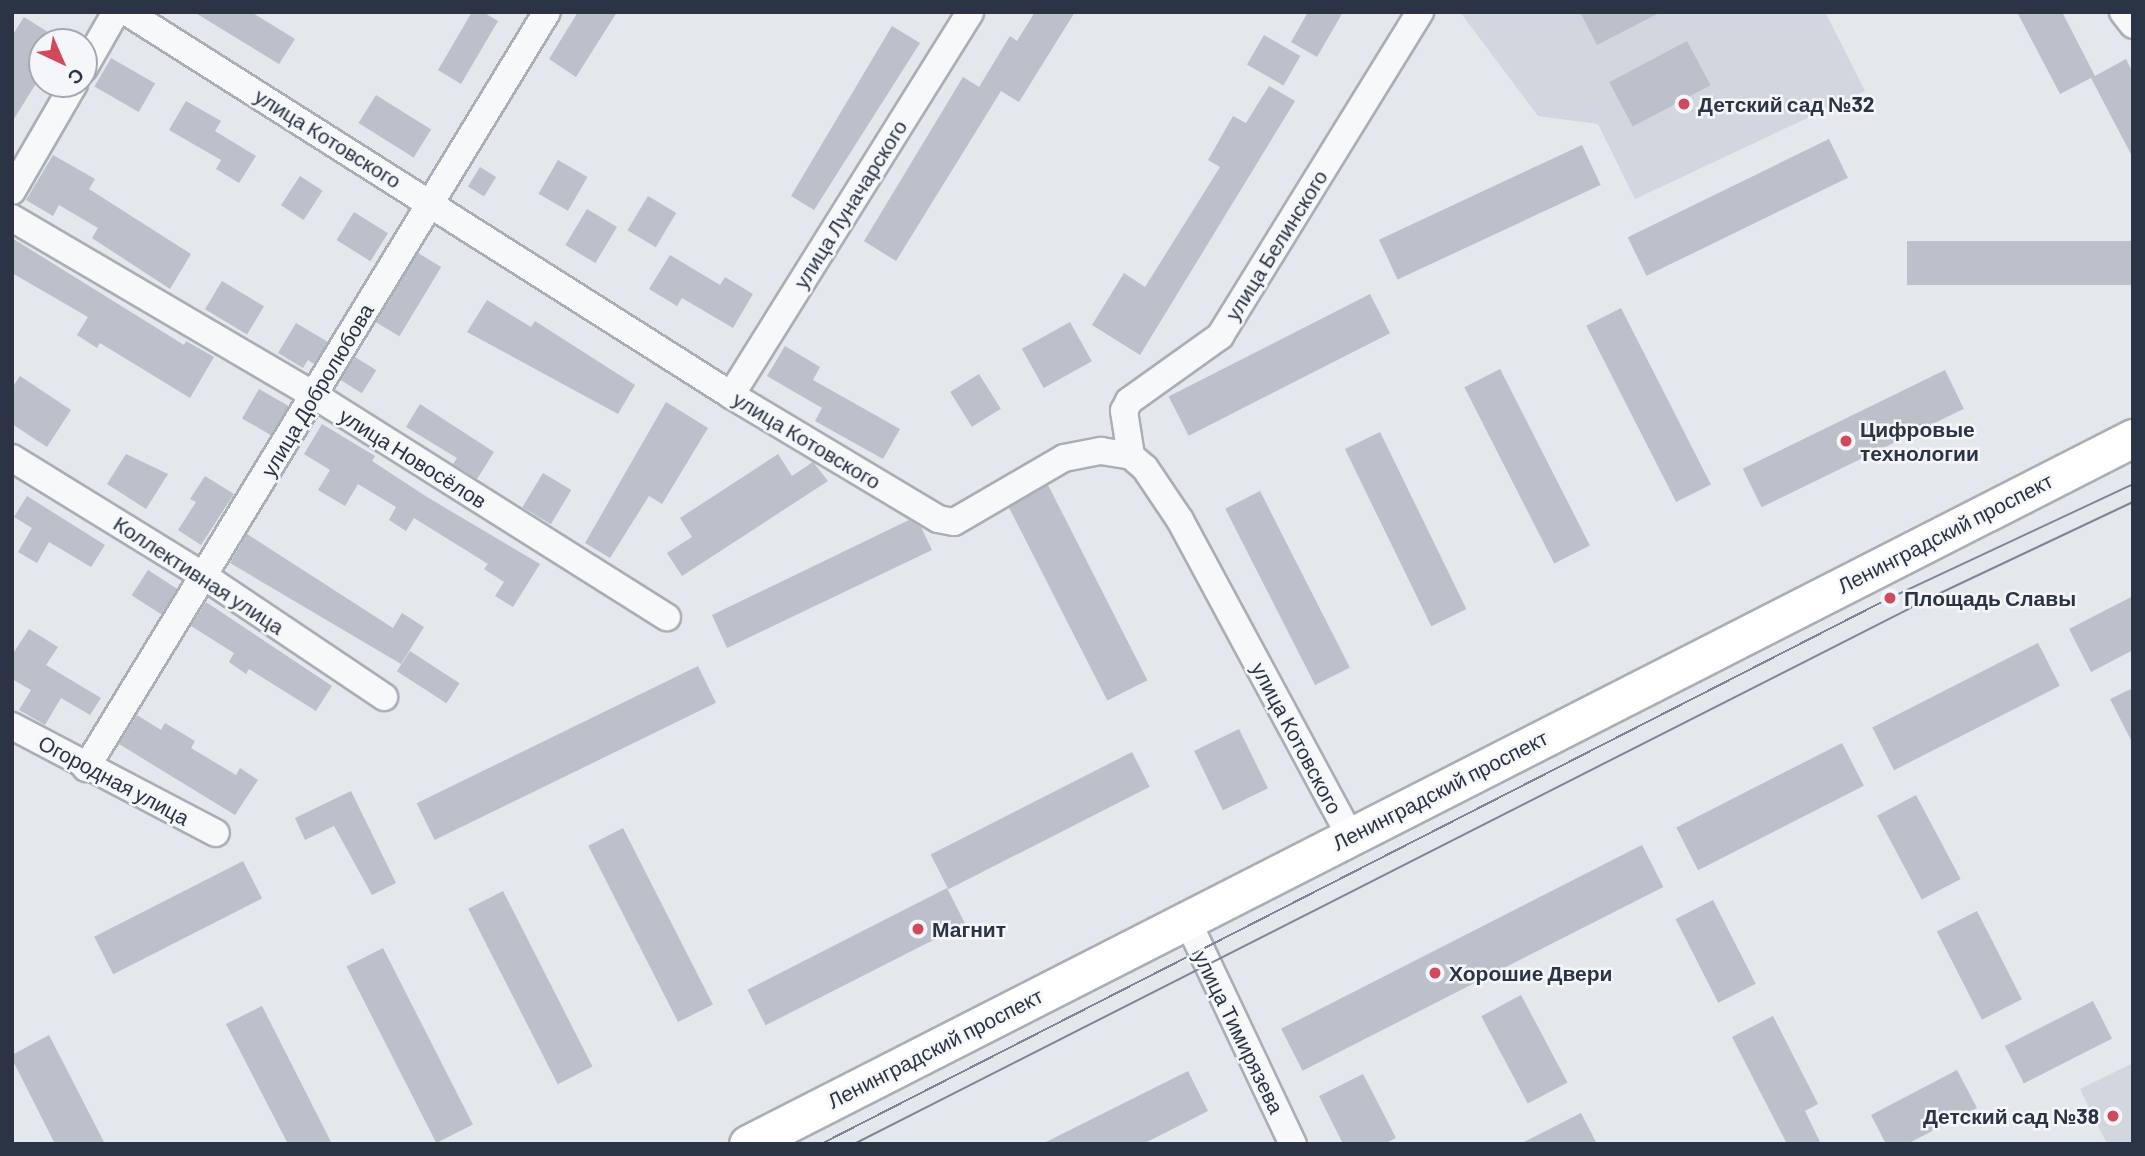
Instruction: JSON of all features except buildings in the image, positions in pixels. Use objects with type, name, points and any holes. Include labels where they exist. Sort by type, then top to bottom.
[{"type":"main road","name":"Ленинградский проспект","points":[[748,1144],[2133,438]]},
{"type":"street","points":[[98,44],[116,12]]},
{"type":"street","name":"улица Котовского","points":[[127,12],[731,395],[939,519],[954,522],[1064,458],[1101,451],[1131,456],[1145,468],[1180,520],[1350,836]]},
{"type":"street","name":"улица Добролюбова","points":[[86,768],[547,12]]},
{"type":"street","name":"улица Луначарского","points":[[731,395],[970,12]]},
{"type":"street","name":"улица Белинского","points":[[1131,456],[1124,411],[1129,401],[1220,336],[1420,12]]},
{"type":"street","points":[[2123,12],[2133,25]]},
{"type":"street","points":[[12,191],[67,98]]},
{"type":"street","name":"улица Новосёлов","points":[[12,218],[314,395],[667,617]]},
{"type":"street","name":"Коллективная улица","points":[[12,458],[204,576],[384,696]]},
{"type":"street","name":"Огородная улица","points":[[12,726],[86,768],[216,834]]},
{"type":"street","name":"улица Тимирязева","points":[[1186,920],[1293,1144]]},
{"type":"shaded area","name":"Детский сад №32","points":[[1460,12],[1825,12],[1865,91],[1635,199],[1598,124],[1538,116]]},
{"type":"shaded area","name":"Детский сад №38","points":[[2133,1063],[2133,1144],[2107,1144],[2080,1089]]},
{"type":"tram line","points":[[821,1144],[1890,598],[2133,484]]},
{"type":"tram line","points":[[854,1144],[1934,596],[2133,502]]},
{"type":"place","name":"Детский сад №32","points":[[1684,104]]},
{"type":"place","name":"Цифровые технологии","points":[[1846,441]]},
{"type":"place","name":"Площадь Славы","points":[[1890,598]]},
{"type":"place","name":"Магнит","points":[[918,929]]},
{"type":"place","name":"Хорошие Двери","points":[[1435,973]]},
{"type":"place","name":"Детский сад №38","points":[[2113,1116]]}]
